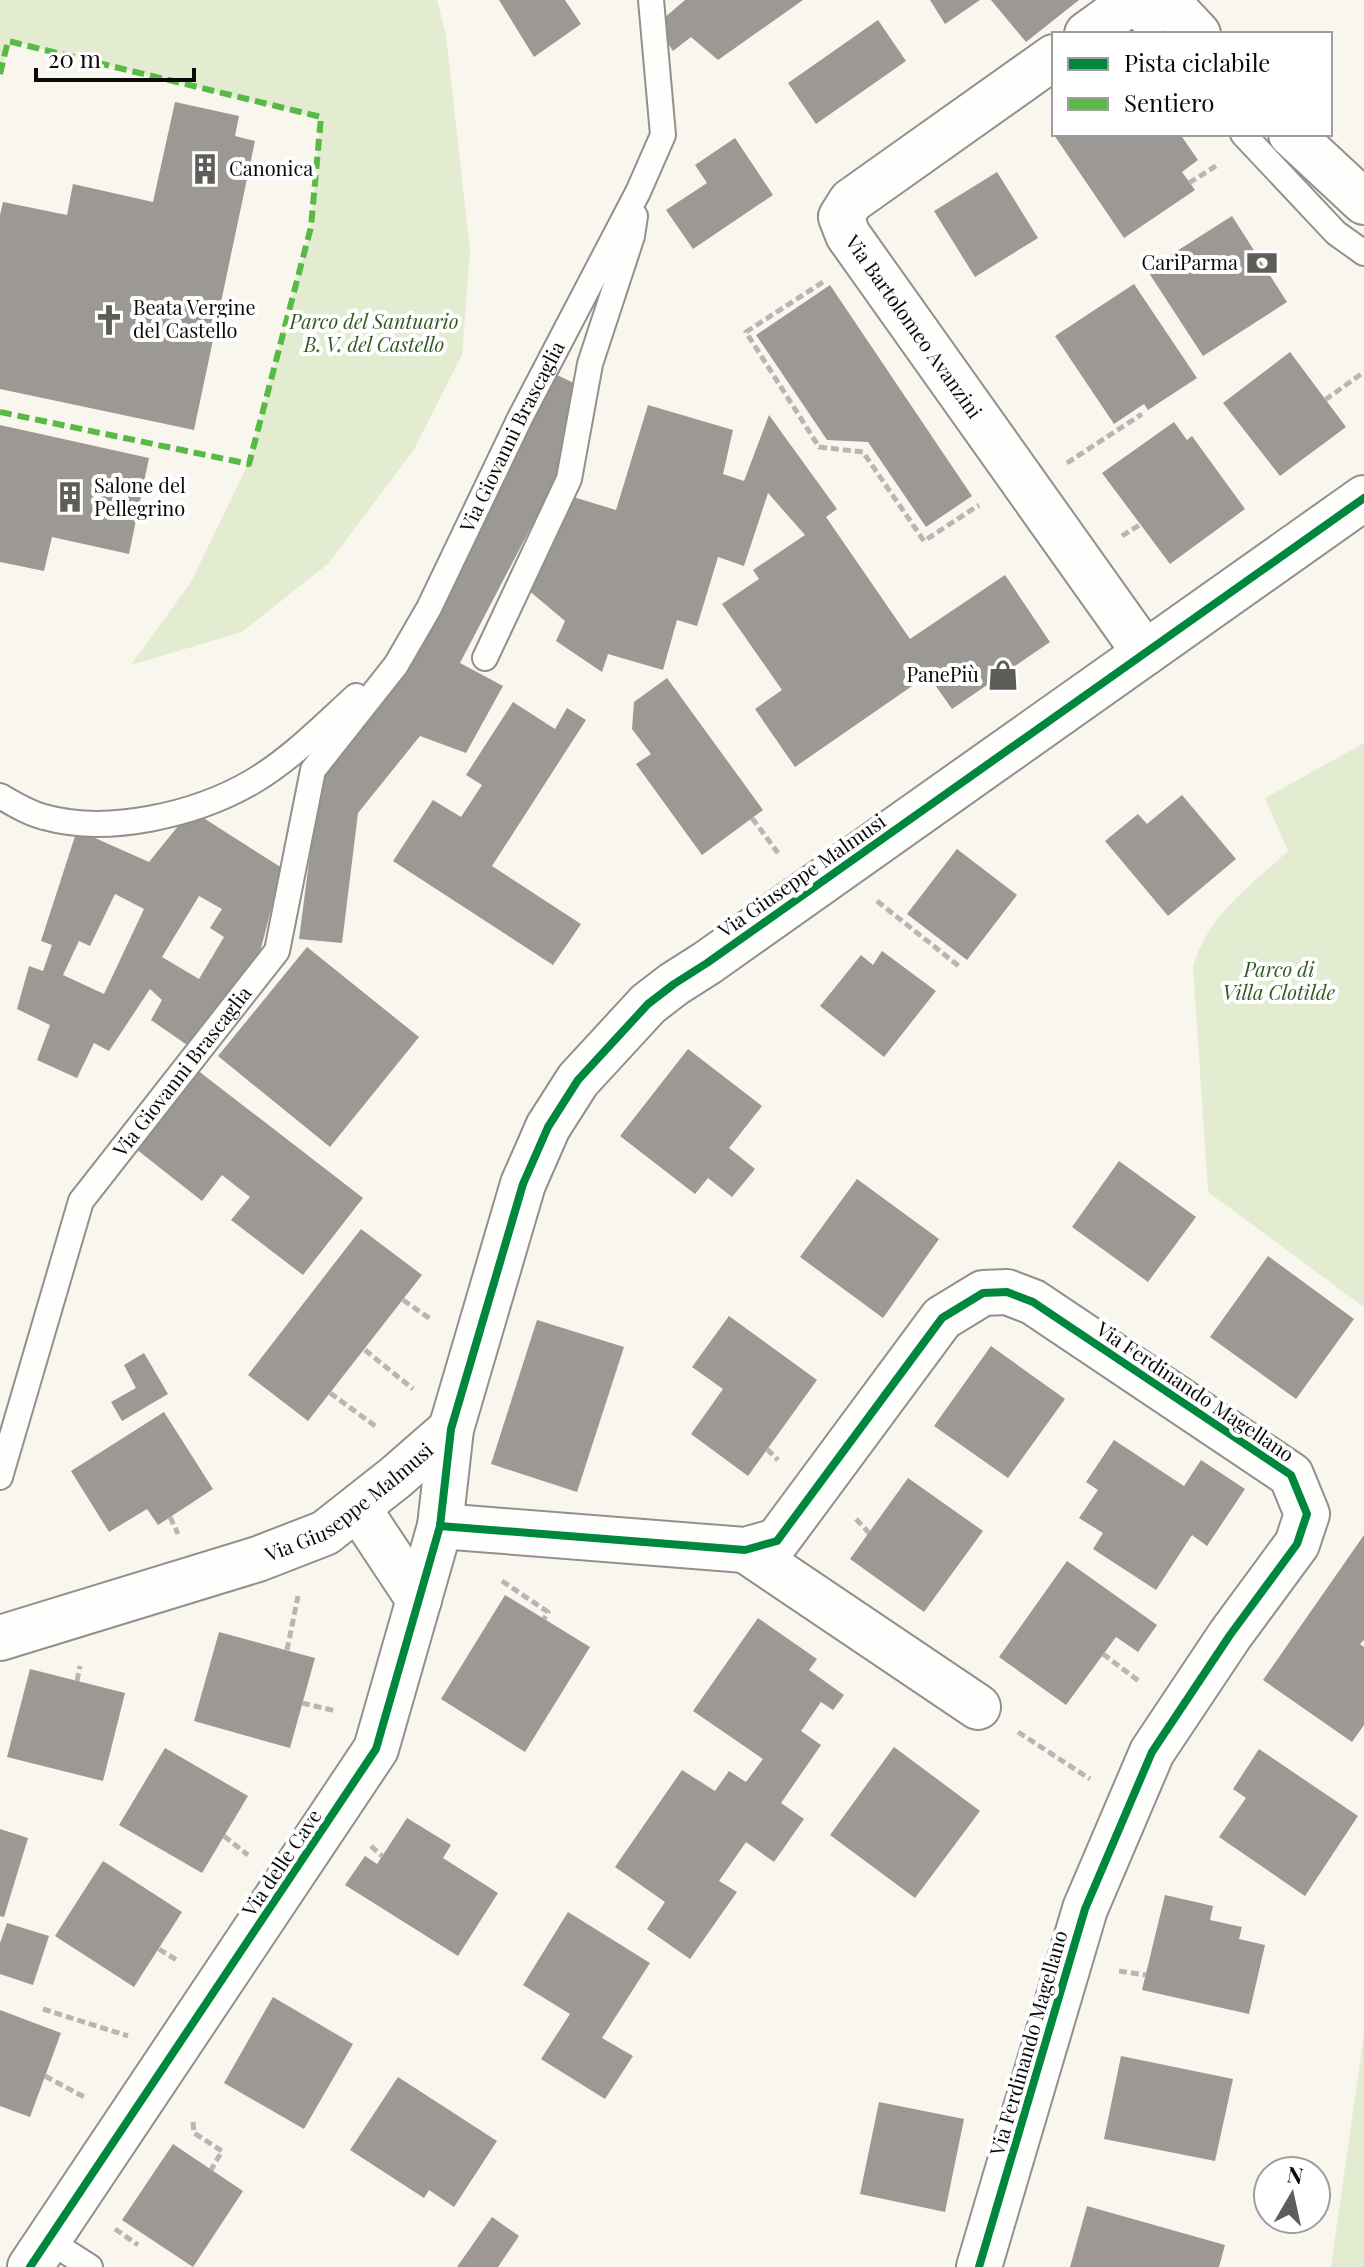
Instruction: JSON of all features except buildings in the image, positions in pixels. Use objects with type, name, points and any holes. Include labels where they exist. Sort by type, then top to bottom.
[{"type":"street","points":[[1091,32],[1141,8],[1194,32]]},
{"type":"street","name":"Via Bartolomeo Avanzini","points":[[1052,58],[851,201],[841,217],[848,235],[1145,653]]},
{"type":"street","points":[[1293,136],[1364,202]]},
{"type":"street","name":"Via Giuseppe Malmusi","points":[[0,1638],[258,1559],[325,1533],[358,1508],[451,1429],[523,1184],[548,1127],[578,1080],[648,1004],[1364,498]]},
{"type":"street","name":"Via Ferdinando Magellano","points":[[440,1526],[745,1550],[777,1541],[942,1318],[983,1293],[1007,1292],[1033,1302],[1291,1475],[1307,1514],[1297,1544],[1230,1635],[1152,1752],[1085,1909],[979,2267]]},
{"type":"street","name":"Via delle Cave","points":[[39,2253],[376,1749],[440,1526],[451,1429]]},
{"type":"street","points":[[358,1508],[419,1600]]},
{"type":"street","name":"Via Ferdinando Magellano","points":[[745,1550],[978,1707]]},
{"type":"lane","name":"Via Giovanni Brascaglia","points":[[0,1477],[81,1201],[277,951],[313,770],[396,665],[429,608],[520,418],[638,192],[663,135],[651,0]]},
{"type":"lane","points":[[1245,136],[1336,233],[1364,253]]},
{"type":"lane","name":"Via Giovanni Brascaglia","points":[[485,658],[569,479],[590,364],[632,236],[638,192]]},
{"type":"lane","name":"Via Giovanni Brascaglia","points":[[0,796],[44,818],[93,825],[136,822],[192,808],[251,782],[301,746],[366,687],[382,681]]},
{"type":"lane","name":"Via delle Cave","points":[[39,2253],[90,2267]]},
{"type":"path","points":[[1189,183],[1222,162]]},
{"type":"path","points":[[833,275],[746,332],[819,447],[863,452],[924,541],[986,500]]},
{"type":"path","points":[[1325,400],[1364,372]]},
{"type":"path","points":[[1060,468],[1142,414]]},
{"type":"path","points":[[1112,543],[1141,524]]},
{"type":"path","points":[[752,818],[787,864]]},
{"type":"path","points":[[874,899],[960,967]]},
{"type":"path","points":[[403,1300],[439,1325]]},
{"type":"path","points":[[365,1350],[420,1395]]},
{"type":"path","points":[[330,1393],[385,1434]]},
{"type":"path","points":[[849,1510],[869,1533]]},
{"type":"path","points":[[287,1650],[300,1582]]},
{"type":"path","points":[[1103,1654],[1145,1686]]},
{"type":"path","points":[[302,1703],[344,1713]]},
{"type":"path","points":[[978,1707],[1097,1784]]},
{"type":"path","points":[[1106,1968],[1146,1975]]},
{"type":"path","points":[[43,2009],[130,2036]]},
{"type":"path","points":[[45,2076],[87,2099]]},
{"type":"path","points":[[193,2122],[194,2133],[222,2151],[211,2170]]},
{"type":"green space","name":"Parco del Santuario B. V. del Castello","points":[[0,0],[437,0],[446,35],[470,251],[462,355],[413,451],[329,563],[242,632],[131,665],[191,582],[248,464],[311,227],[320,118],[9,41],[0,74]]},
{"type":"green space","name":"Parco di Villa Clotilde","points":[[1364,743],[1364,1307],[1208,1192],[1193,967],[1219,917],[1288,851],[1265,798]]},
{"type":"green space","points":[[1364,2034],[1364,2267],[1331,2267]]},
{"type":"marked path","points":[[0,74],[8,41],[321,117],[311,227],[249,464],[0,412]]},
{"type":"cycle path","points":[[30,2267],[376,1749],[440,1526],[451,1429],[523,1184],[548,1127],[578,1080],[648,1004],[674,984],[1364,498]]},
{"type":"cycle path","points":[[440,1526],[745,1550],[777,1541],[942,1318],[983,1293],[1007,1292],[1033,1302],[1291,1475],[1307,1514],[1297,1544],[1230,1635],[1152,1752],[1085,1909],[979,2267]]},
{"type":"place","name":"Canonica","points":[[205,169]]},
{"type":"place","name":"CariParma","points":[[1262,263]]},
{"type":"place","name":"Beata Vergine del Castello","points":[[109,320]]},
{"type":"place","name":"Salone del Pellegrino","points":[[70,497]]},
{"type":"place","name":"PanePiù","points":[[1003,675]]}]
